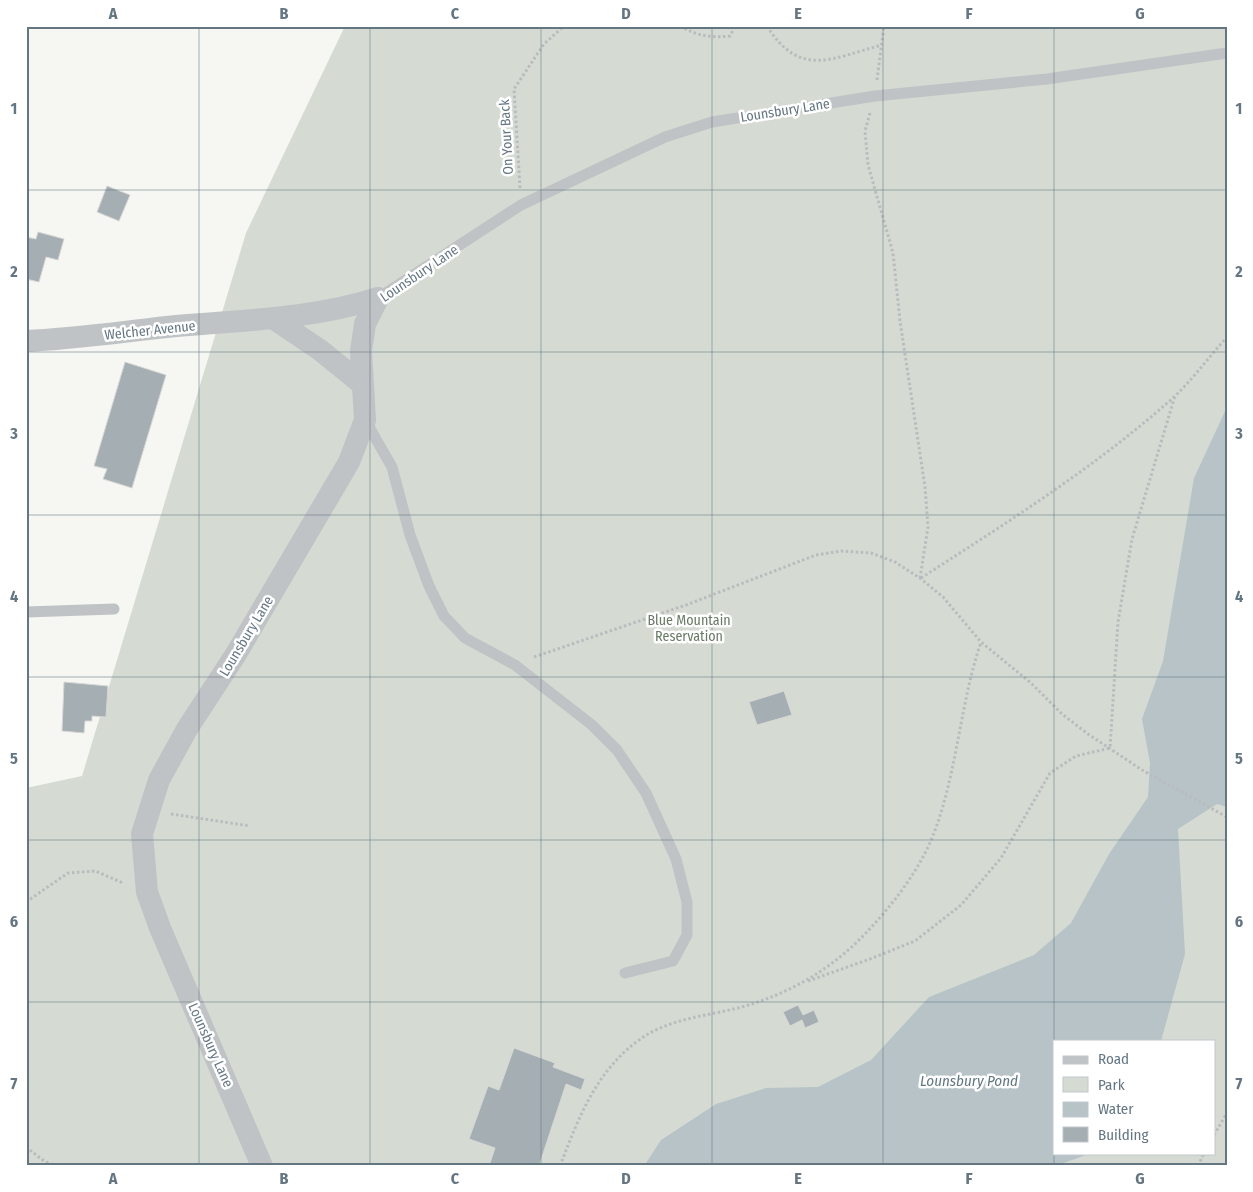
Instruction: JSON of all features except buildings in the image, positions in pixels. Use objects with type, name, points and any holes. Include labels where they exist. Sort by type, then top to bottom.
[{"type":"street","name":"Welcher Avenue","points":[[26,341],[64,340],[168,327],[274,319],[332,311],[378,298]]},
{"type":"street","name":"Lounsbury Lane","points":[[262,1166],[160,928],[147,892],[142,834],[159,780],[187,729],[236,654],[349,462],[365,420],[361,352],[366,324],[378,298]]},
{"type":"street","points":[[274,319],[320,350],[362,384]]},
{"type":"lane","name":"Lounsbury Lane","points":[[378,298],[521,205],[665,137],[712,122],[875,96],[1047,79],[1227,53]]},
{"type":"lane","points":[[365,420],[392,467],[410,535],[429,586],[444,616],[465,638],[515,666],[592,725],[617,750],[646,793],[676,860],[687,902],[687,935],[673,961],[625,973]]},
{"type":"lane","points":[[26,612],[114,609]]},
{"type":"path","name":"On Your Back","points":[[521,205],[514,89],[544,44],[564,26]]},
{"type":"path","points":[[646,26],[671,26]]},
{"type":"path","points":[[680,26],[692,34],[712,38],[730,36],[735,26]]},
{"type":"path","points":[[767,26],[776,42],[790,54],[803,60],[828,59],[882,44]]},
{"type":"path","points":[[884,26],[875,96],[865,131],[868,165],[893,254],[900,320],[925,487],[928,527],[920,578]]},
{"type":"path","points":[[920,578],[1028,509],[1175,396],[1227,337]]},
{"type":"path","points":[[1110,748],[1118,622],[1132,539],[1175,396]]},
{"type":"path","points":[[515,666],[686,605],[816,554],[841,551],[871,553],[895,562],[920,578],[943,597],[981,642],[1031,683],[1062,714],[1142,770],[1227,817]]},
{"type":"path","points":[[808,981],[831,965],[864,935],[893,901],[910,876],[934,833],[954,755],[972,668],[981,642]]},
{"type":"path","points":[[560,1166],[590,1094],[613,1063],[639,1039],[672,1023],[740,1007],[915,941],[961,905],[1001,858],[1050,773],[1076,756],[1110,748]]},
{"type":"path","points":[[150,810],[250,826]]},
{"type":"path","points":[[26,902],[68,873],[87,871],[95,871],[147,892]]},
{"type":"path","points":[[1216,1132],[1226,1115]]},
{"type":"path","points":[[26,1147],[44,1161],[55,1166]]},
{"type":"path","points":[[1198,1166],[1204,1154]]},
{"type":"green space","name":"Blue Mountain Reservation","points":[[345,26],[1227,26],[1227,1166],[26,1166],[26,788],[82,776],[246,233]]},
{"type":"water","name":"Lounsbury Pond","points":[[1227,407],[1227,807],[1217,804],[1178,829],[1185,954],[1161,1040],[1053,1040],[1053,1154],[1089,1154],[1055,1166],[644,1166],[661,1140],[716,1104],[766,1088],[818,1087],[871,1060],[929,997],[1034,955],[1071,923],[1109,854],[1148,797],[1150,763],[1142,719],[1163,661],[1194,478]]}]
